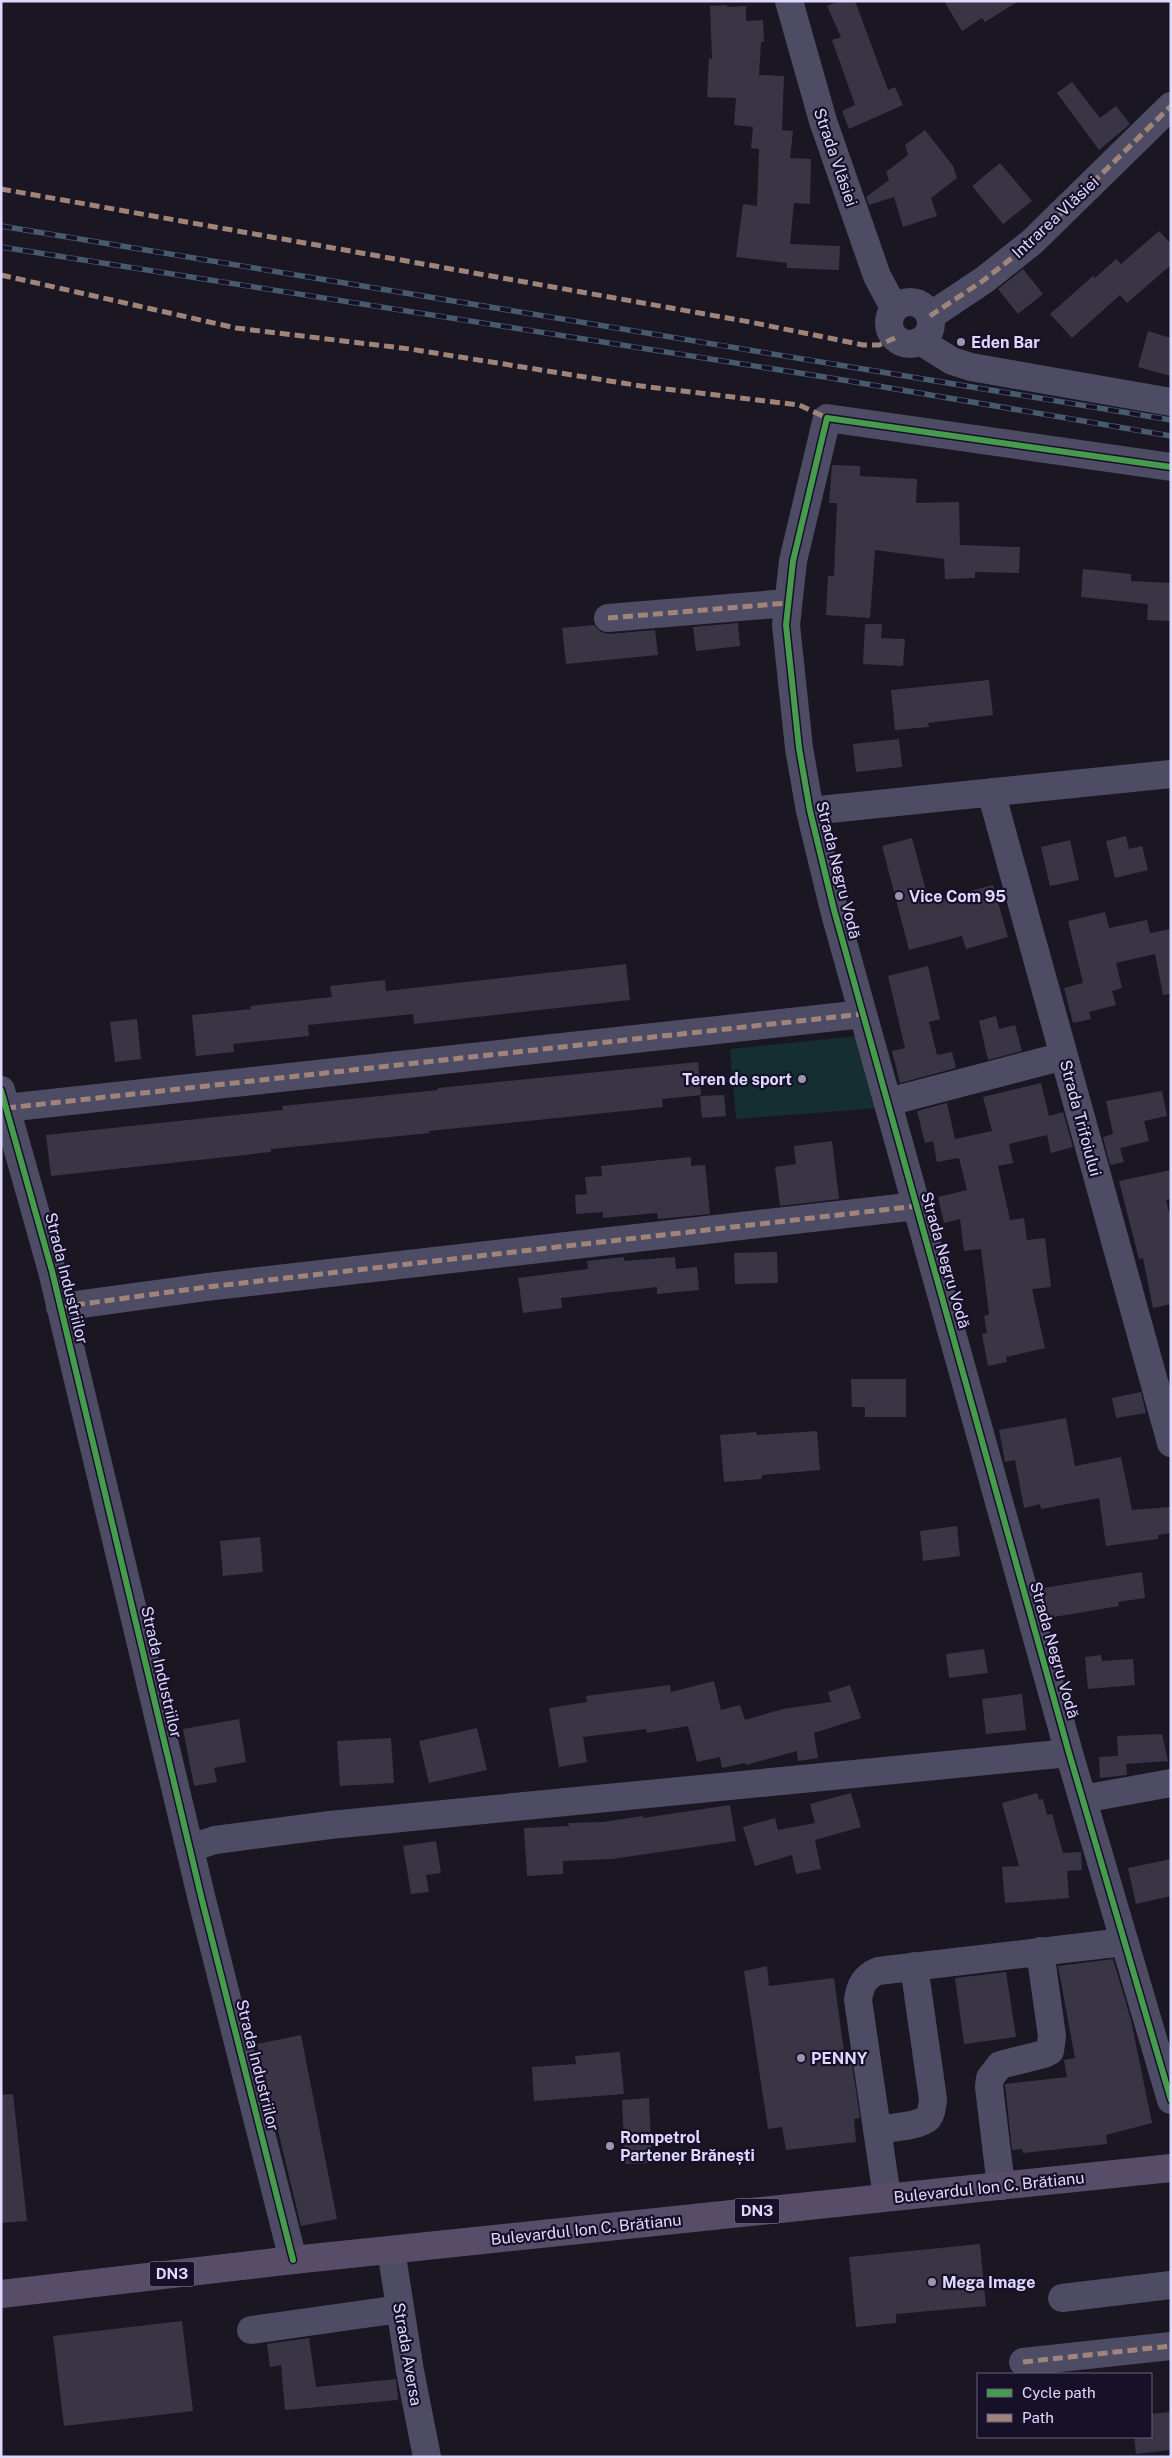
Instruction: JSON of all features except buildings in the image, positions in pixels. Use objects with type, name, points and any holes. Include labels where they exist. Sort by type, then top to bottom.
[{"type":"main road","name":"Bulevardul Ion C. Brătianu","points":[[1,2294],[293,2260],[1171,2168]]},
{"type":"street","name":"Strada Vlăsiei","points":[[789,1],[823,121],[877,276],[894,308]]},
{"type":"street","name":"Intrarea Vlăsiei","points":[[930,316],[984,280],[1032,242],[1171,106]]},
{"type":"street","points":[[915,302],[927,310],[930,316],[930,330],[920,341],[907,344],[895,338],[888,327],[890,313],[900,303],[915,302]]},
{"type":"street","points":[[920,341],[940,354],[971,367],[1171,402]]},
{"type":"street","name":"Strada Negru Vodă","points":[[1171,467],[827,418],[797,540],[787,603],[786,646],[791,691],[810,811],[834,910],[1069,1753],[1171,2100]]},
{"type":"street","points":[[608,618],[787,603]]},
{"type":"street","name":"Strada Negru Vodă","points":[[810,811],[991,792],[1170,778]]},
{"type":"street","name":"Strada Trifoiului","points":[[991,792],[1171,1443]]},
{"type":"street","points":[[4,1099],[863,1014]]},
{"type":"street","points":[[888,1102],[1064,1056]]},
{"type":"street","name":"Strada Industriilor","points":[[4,1099],[60,1307],[190,1848],[293,2260]]},
{"type":"street","points":[[60,1307],[217,1286],[917,1206]]},
{"type":"street","points":[[190,1848],[215,1840],[320,1826],[1069,1753]]},
{"type":"street","points":[[1083,1799],[1171,1784]]},
{"type":"street","points":[[887,2198],[858,2000],[860,1988],[868,1976],[878,1971],[914,1966],[1124,1942]]},
{"type":"street","points":[[1001,2186],[989,2087],[990,2078],[1000,2065],[1050,2051],[1052,2036],[1040,1952]]},
{"type":"street","points":[[877,2130],[920,2123],[927,2119],[932,2110],[933,2100],[914,1966]]},
{"type":"street","name":"Strada Aversa","points":[[391,2250],[427,2457]]},
{"type":"street","points":[[1062,2298],[1171,2285]]},
{"type":"street","points":[[251,2330],[400,2309]]},
{"type":"street","points":[[1023,2362],[1171,2346]]},
{"type":"green space","name":"Teren de sport","points":[[859,1036],[878,1108],[736,1119],[730,1049]]},
{"type":"railway","points":[[1,226],[1171,420]]},
{"type":"railway","points":[[1,247],[831,378],[1171,436]]},
{"type":"marked path","points":[[930,316],[984,280],[1032,242],[1171,106]]},
{"type":"marked path","points":[[1,189],[750,322],[863,345],[879,345],[895,338]]},
{"type":"marked path","points":[[1,275],[236,328],[410,349],[641,386],[799,405],[827,418]]},
{"type":"marked path","points":[[608,618],[787,603]]},
{"type":"marked path","points":[[6,1108],[863,1014]]},
{"type":"marked path","points":[[60,1307],[207,1287],[917,1206]]},
{"type":"marked path","points":[[1023,2362],[1171,2346]]},
{"type":"cycle path","points":[[1171,467],[827,418],[793,561],[786,625],[799,748],[810,811],[834,910],[1069,1753],[1171,2100]]},
{"type":"cycle path","points":[[1,1090],[52,1271],[202,1900],[293,2260]]},
{"type":"place","name":"Eden Bar","points":[[961,342]]},
{"type":"place","name":"Vice Com 95","points":[[899,896]]},
{"type":"place","name":"Teren de sport","points":[[802,1079]]},
{"type":"place","name":"PENNY","points":[[801,2058]]},
{"type":"place","name":"Rompetrol Partener Brănești","points":[[610,2146]]},
{"type":"place","name":"Mega Image","points":[[932,2282]]}]
